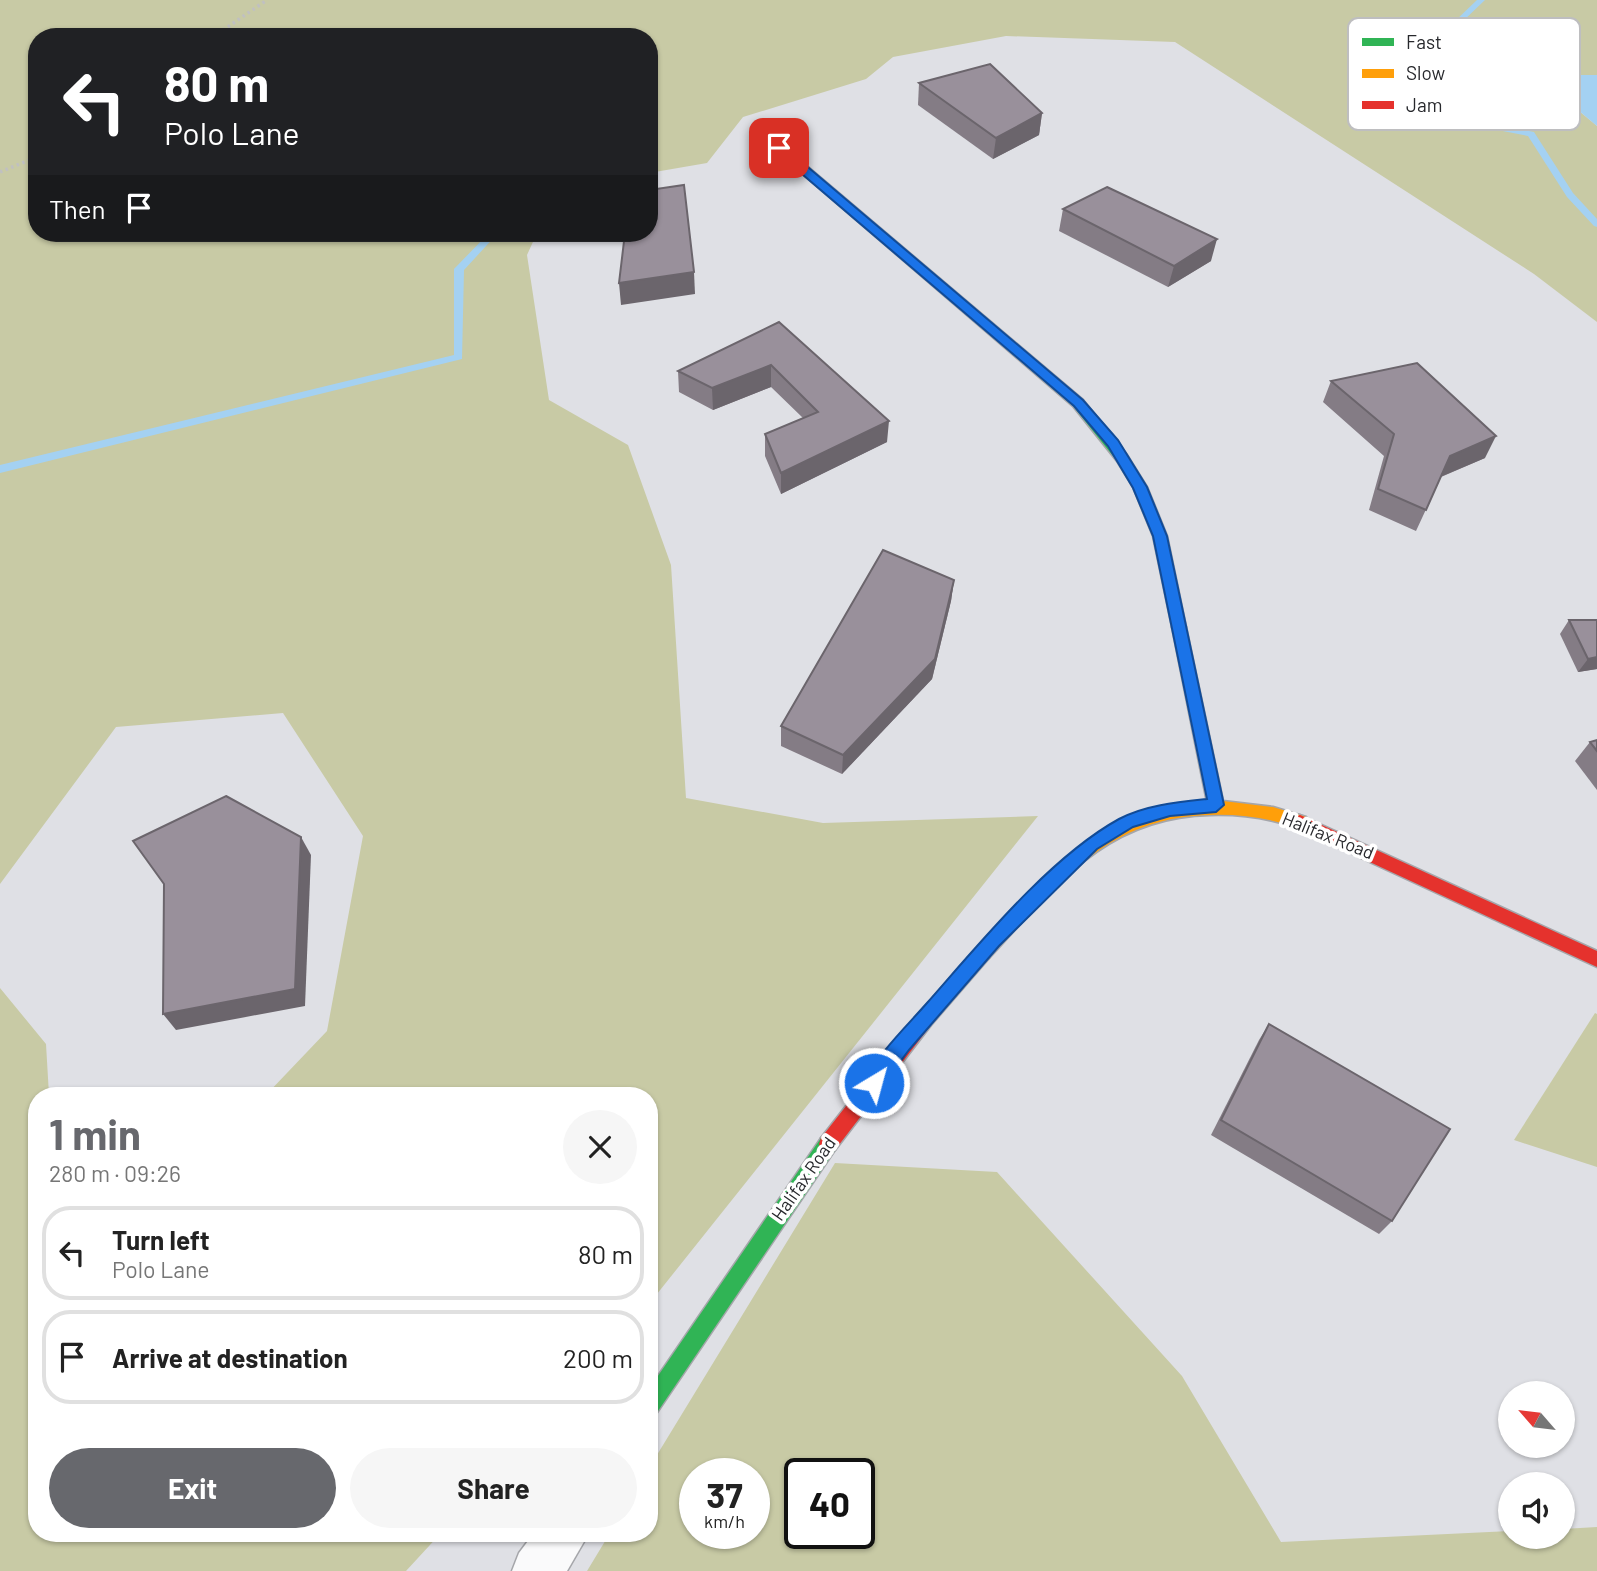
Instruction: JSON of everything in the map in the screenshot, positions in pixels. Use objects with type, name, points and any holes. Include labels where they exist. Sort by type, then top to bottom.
[{"type":"street","points":[[779,148],[1078,403],[1113,443],[1140,487],[1160,536],[1216,805]]},
{"type":"street","name":"Halifax Road","points":[[658,1394],[812,1165],[902,1044],[993,940],[1091,844],[1128,822],[1170,809],[1216,805],[1250,808],[1295,820],[1597,959]]},
{"type":"street","points":[[537,1571],[558,1542]]},
{"type":"path","points":[[226,28],[267,0]]},
{"type":"path","points":[[0,172],[28,161]]},
{"type":"green space","points":[[0,0],[1597,0],[1597,75],[1580,75],[1580,18],[1348,18],[1348,130],[1580,130],[1580,112],[1597,126],[1597,322],[1534,274],[1175,42],[1006,36],[893,57],[866,79],[743,117],[707,163],[658,171],[658,28],[28,28],[28,242],[533,242],[527,255],[549,400],[628,445],[671,565],[686,798],[823,823],[1038,816],[658,1293],[658,1087],[274,1087],[327,1031],[363,836],[283,713],[116,727],[0,884]]},
{"type":"green space","points":[[0,988],[46,1044],[49,1087],[28,1087],[28,1542],[433,1542],[406,1571],[0,1571]]},
{"type":"green space","points":[[1595,1013],[1597,1014],[1597,1167],[1514,1140]]},
{"type":"green space","points":[[835,1163],[997,1172],[1182,1376],[1281,1542],[1498,1532],[1498,1549],[1575,1549],[1575,1528],[1597,1527],[1597,1571],[587,1571],[605,1542],[658,1542],[658,1453]]},
{"type":"water","points":[[1580,75],[1597,75],[1597,126],[1580,112]]},
{"type":"building","points":[[990,64],[1042,113],[996,138],[919,83]]},
{"type":"building","points":[[684,185],[694,272],[619,283],[624,242],[658,242],[658,189]]},
{"type":"building","points":[[1107,187],[1217,239],[1174,266],[1063,209]]},
{"type":"building","points":[[779,322],[889,421],[781,473],[765,434],[818,412],[771,365],[712,388],[678,371]]},
{"type":"building","points":[[1417,363],[1496,436],[1450,456],[1426,510],[1378,489],[1394,434],[1331,381]]},
{"type":"building","points":[[883,550],[954,580],[935,659],[843,755],[781,726]]},
{"type":"building","points":[[1569,620],[1597,620],[1597,657],[1588,659]]},
{"type":"building","points":[[1597,740],[1597,751],[1590,742]]},
{"type":"building","points":[[226,796],[301,837],[295,989],[163,1014],[164,884],[133,841]]},
{"type":"building","points":[[1269,1024],[1450,1129],[1392,1221],[1221,1120]]},
{"type":"waterway","points":[[1462,18],[1481,0]]},
{"type":"waterway","points":[[1510,130],[1531,134],[1570,195],[1597,224]]},
{"type":"waterway","points":[[0,469],[459,357],[459,269],[485,242]]},
{"type":"traffic: fast","points":[[779,148],[1078,403],[1122,458],[1140,487],[1160,536],[1179,627]]},
{"type":"traffic: fast","points":[[658,1394],[828,1144]]},
{"type":"traffic: slow","points":[[1179,627],[1216,805]]},
{"type":"traffic: slow","points":[[983,953],[1061,871],[1116,830],[1148,816],[1184,809],[1226,808],[1264,812],[1300,822]]},
{"type":"traffic: jam","points":[[1300,822],[1597,959]]},
{"type":"traffic: jam","points":[[828,1144],[925,1019],[983,953]]},
{"type":"route","points":[[779,148],[1078,403],[1113,443],[1140,487],[1160,536],[1216,805],[1170,809],[1128,822],[1091,844],[993,940],[902,1044],[874,1083]]}]
